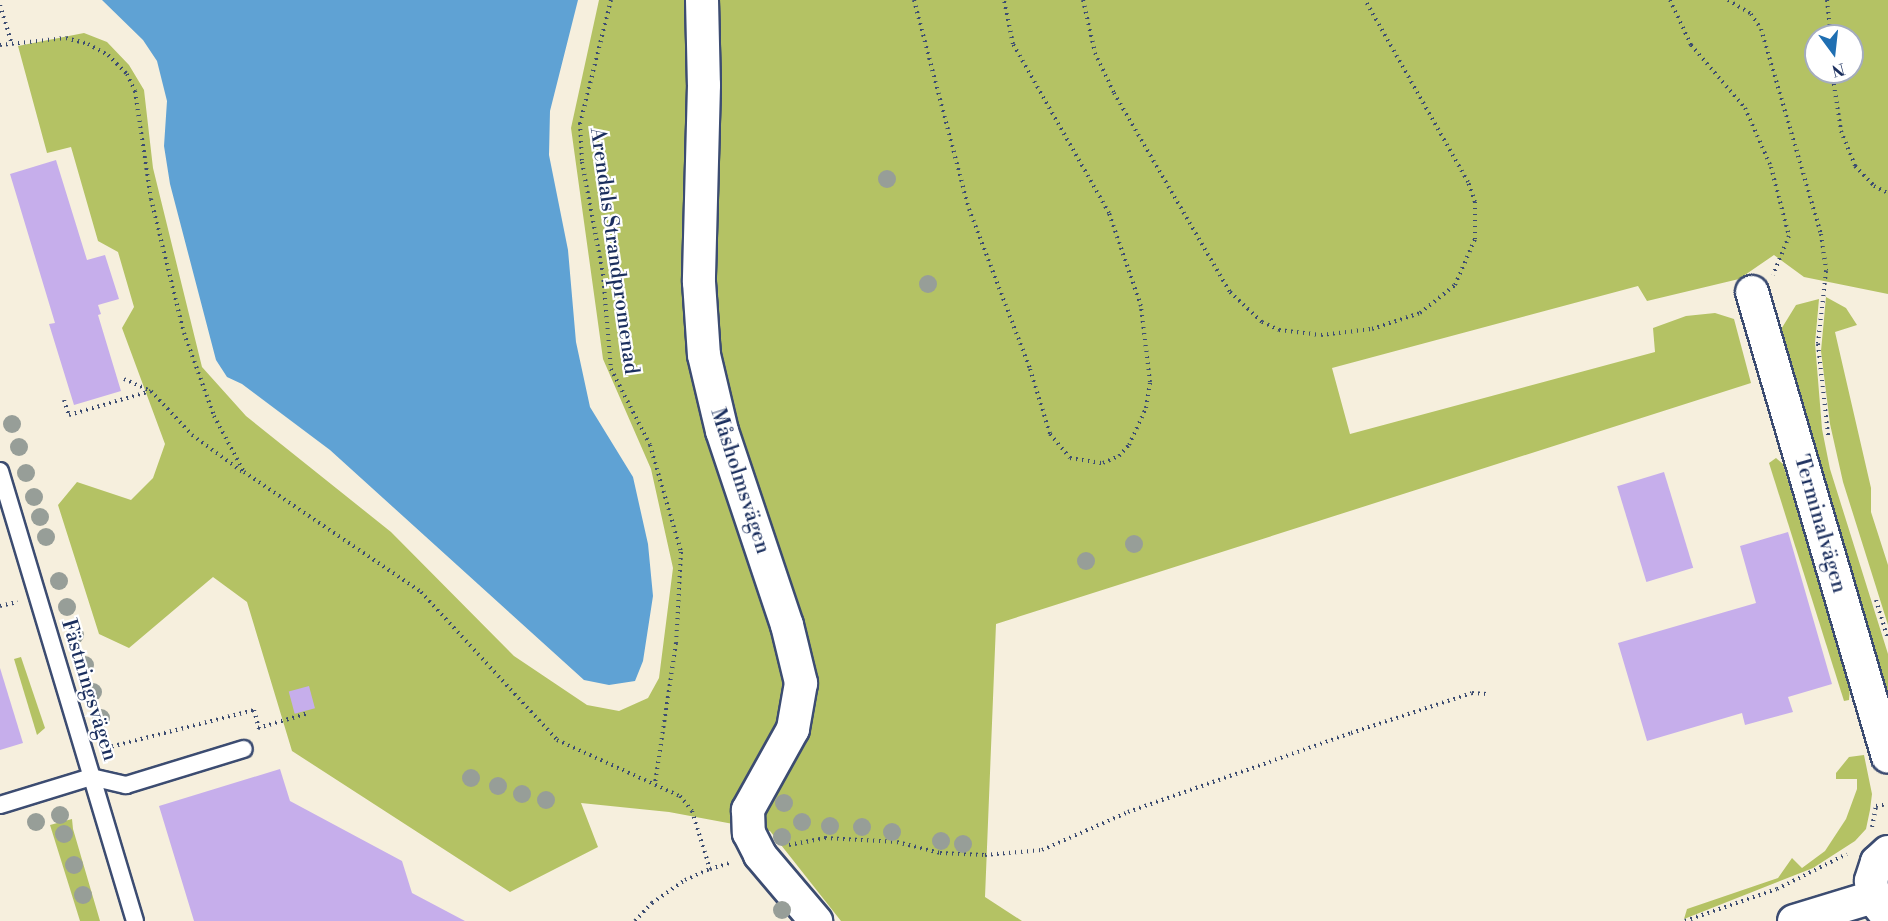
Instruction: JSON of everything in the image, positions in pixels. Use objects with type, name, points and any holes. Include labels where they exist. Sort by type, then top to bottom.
[{"type":"street","name":"Måsholmsvägen","points":[[702,0],[704,85],[699,282],[704,355],[722,431],[787,625],[801,683],[793,729],[748,810],[749,833],[760,855],[816,921]]},
{"type":"street","name":"Terminalvägen","points":[[1752,292],[1888,757]]},
{"type":"street","points":[[1794,921],[1880,907],[1873,872],[1880,841]]},
{"type":"lane","name":"Fästningsvägen","points":[[0,471],[135,921]]},
{"type":"lane","points":[[0,805],[92,777],[126,785],[244,749]]},
{"type":"path","name":"Arendals Strandpromenad","points":[[611,0],[580,123],[582,162],[603,274],[611,369],[650,445],[681,552],[676,643],[655,784]]},
{"type":"path","points":[[914,0],[969,209],[1030,369],[1050,434],[1070,458],[1103,463],[1119,456],[1129,445],[1146,408],[1150,382],[1141,306],[1109,213],[1013,44],[1004,0]]},
{"type":"path","points":[[1083,0],[1093,45],[1114,93],[1230,292],[1262,322],[1279,330],[1321,335],[1372,329],[1420,313],[1455,285],[1475,239],[1475,202],[1468,182],[1365,0]]},
{"type":"path","points":[[1670,0],[1691,45],[1745,108],[1760,138],[1785,208],[1789,236],[1778,271],[1752,292]]},
{"type":"path","points":[[1728,0],[1751,14],[1761,29],[1821,234],[1825,277],[1818,344],[1830,447]]},
{"type":"path","points":[[1827,0],[1830,24]]},
{"type":"path","points":[[0,5],[11,42]]},
{"type":"path","points":[[0,45],[11,42],[66,38],[88,44],[108,55],[127,74],[135,91],[152,199],[184,333],[202,387],[244,472]]},
{"type":"path","points":[[1834,84],[1841,131],[1852,159],[1864,177],[1888,193]]},
{"type":"path","points":[[124,379],[152,391],[192,435],[421,592],[557,740],[680,796],[692,811],[710,869]]},
{"type":"path","points":[[64,400],[69,415],[152,391]]},
{"type":"path","points":[[1874,593],[1888,639]]},
{"type":"path","points":[[0,606],[24,601]]},
{"type":"path","points":[[635,921],[659,898],[710,869],[825,838],[897,842],[940,853],[985,855],[1042,850],[1128,813],[1351,733],[1472,693],[1487,694]]},
{"type":"path","points":[[83,747],[113,748],[254,710],[262,741]]},
{"type":"path","points":[[258,728],[309,713]]},
{"type":"path","points":[[1880,841],[1876,806],[1888,804]]},
{"type":"path","points":[[1685,921],[1777,889],[1852,851]]},
{"type":"green space","points":[[599,0],[1888,0],[1888,294],[1804,277],[1774,255],[1739,279],[1647,301],[1638,286],[1332,368],[1350,434],[1655,352],[1653,328],[1686,316],[1715,313],[1734,319],[1751,383],[996,624],[985,897],[1022,921],[841,921],[770,831],[669,812],[581,803],[598,847],[510,892],[292,751],[247,602],[213,577],[129,648],[99,634],[58,505],[77,482],[131,500],[153,478],[165,444],[122,328],[134,307],[118,252],[98,241],[71,147],[47,153],[18,46],[84,33],[107,42],[129,65],[144,90],[153,168],[202,367],[246,416],[391,532],[514,656],[587,705],[619,711],[648,698],[659,678],[673,568],[651,469],[603,359],[571,128]]},
{"type":"green space","points":[[1826,297],[1846,308],[1857,325],[1835,332],[1871,488],[1871,512],[1888,565],[1888,625],[1843,482],[1830,424],[1821,351]]},
{"type":"green space","points":[[1819,299],[1815,343],[1822,429],[1830,469],[1888,654],[1888,697],[1780,331],[1796,305]]},
{"type":"green space","points":[[1776,458],[1783,464],[1850,687],[1849,700],[1844,701],[1769,463]]},
{"type":"green space","points":[[21,657],[45,728],[37,735],[14,659]]},
{"type":"green space","points":[[1864,755],[1872,794],[1866,829],[1855,841],[1813,868],[1684,919],[1687,909],[1778,878],[1792,858],[1802,868],[1825,851],[1846,819],[1857,789],[1857,779],[1836,779],[1836,773],[1849,757]]},
{"type":"green space","points":[[72,819],[100,921],[80,921],[50,825]]},
{"type":"water","points":[[102,0],[578,0],[550,111],[549,155],[568,250],[576,342],[590,407],[633,477],[648,544],[653,596],[643,661],[635,681],[609,685],[584,680],[330,450],[242,384],[227,377],[216,360],[170,184],[164,146],[167,101],[157,61],[143,40]]},
{"type":"building","points":[[56,160],[87,260],[105,255],[119,299],[98,305],[101,314],[98,315],[121,391],[74,405],[49,324],[55,323],[10,174]]},
{"type":"building","points":[[1664,472],[1693,568],[1646,582],[1617,486]]},
{"type":"building","points":[[1788,532],[1832,684],[1788,697],[1793,712],[1745,725],[1742,713],[1647,741],[1618,643],[1756,603],[1740,546]]},
{"type":"building","points":[[0,668],[23,743],[0,750]]},
{"type":"building","points":[[309,686],[315,708],[295,714],[289,691]]},
{"type":"building","points":[[280,769],[290,801],[402,861],[412,893],[465,921],[194,921],[159,806]]}]
